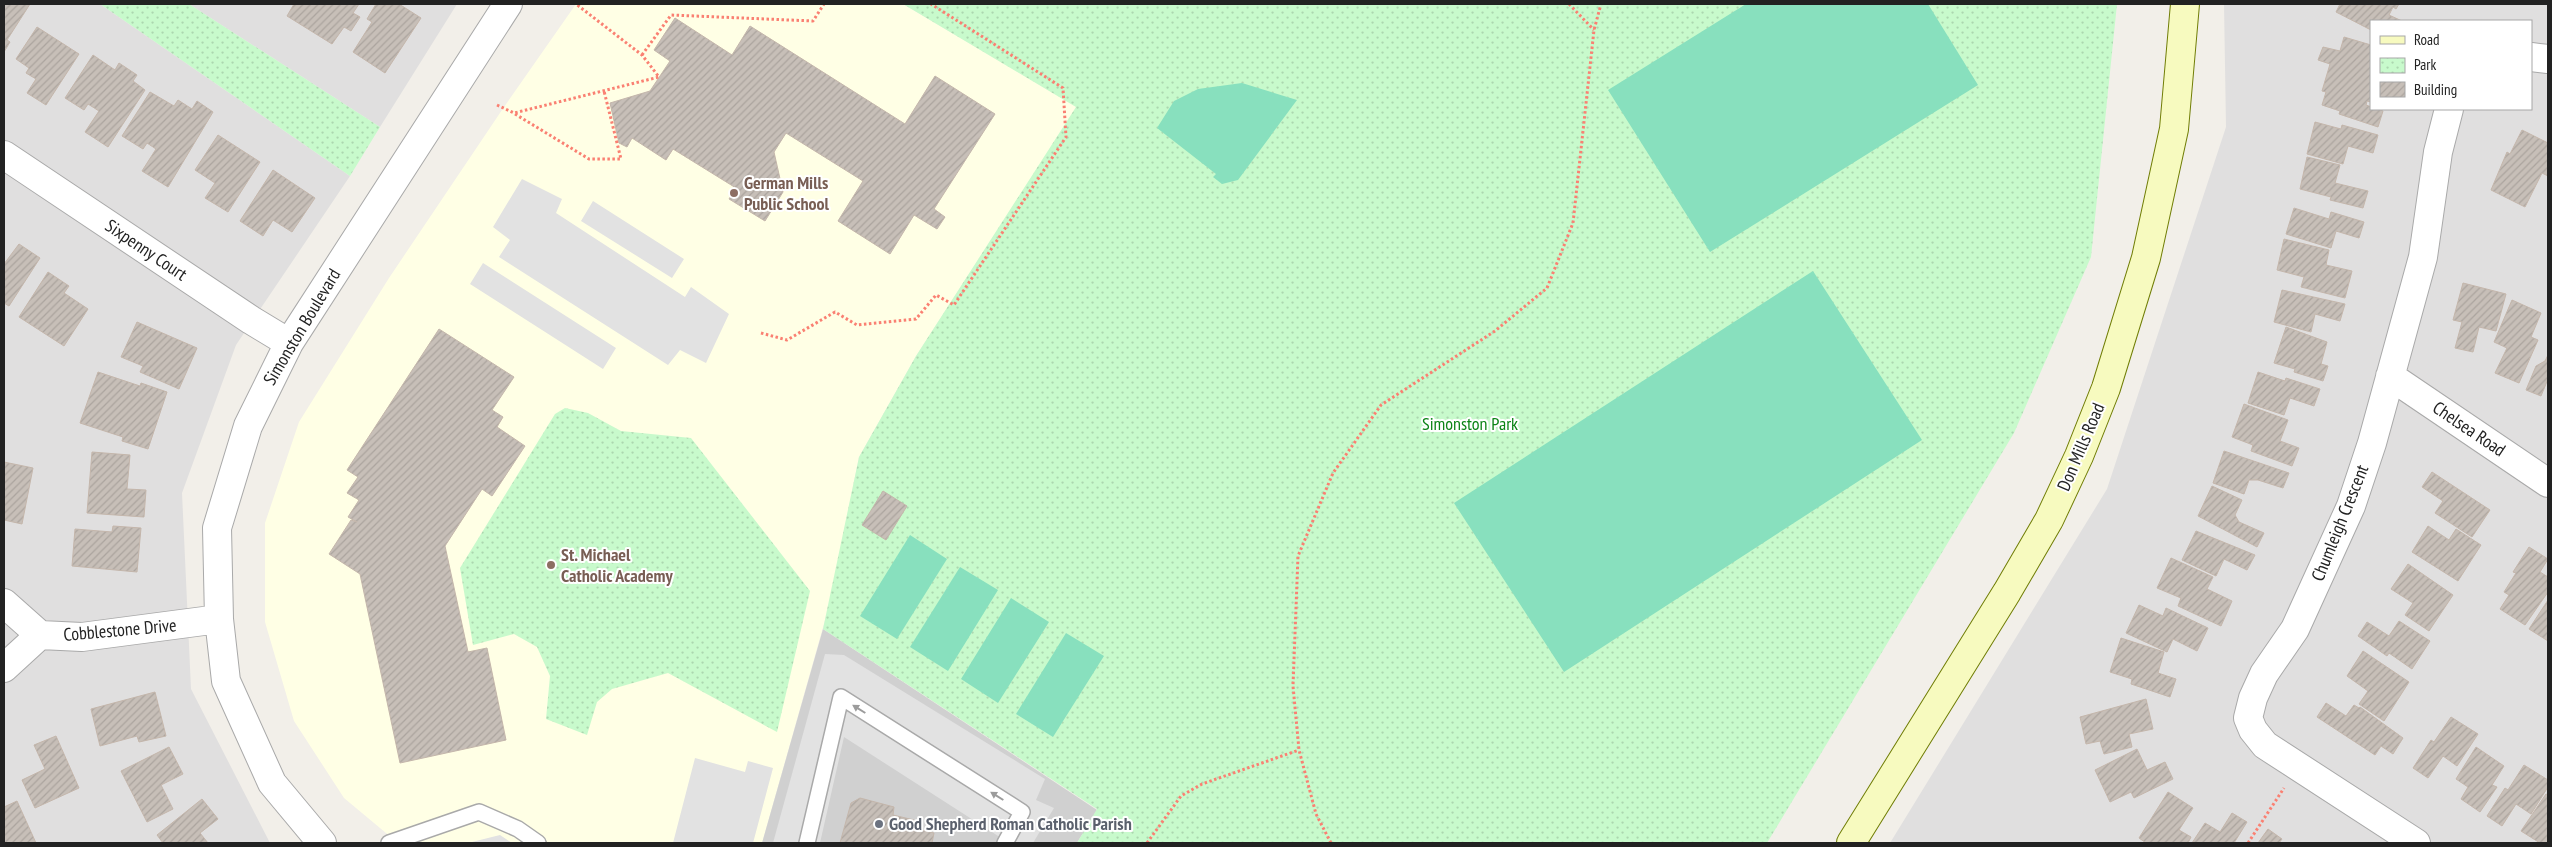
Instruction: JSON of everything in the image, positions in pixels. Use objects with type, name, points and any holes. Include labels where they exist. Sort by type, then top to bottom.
[{"type":"main road","name":"Don Mills Road","points":[[1851,843],[2002,600],[2044,528],[2079,456],[2100,405],[2146,258],[2161,194],[2174,129],[2185,4]]},
{"type":"street","name":"Simonston Boulevard","points":[[322,843],[272,783],[226,680],[218,619],[217,528],[248,426],[289,342],[508,4]]},
{"type":"street","points":[[2532,57],[2548,59]]},
{"type":"street","name":"Chumleigh Crescent","points":[[2416,843],[2265,745],[2252,730],[2248,718],[2253,698],[2264,674],[2295,629],[2351,506],[2423,257],[2438,152],[2449,110]]},
{"type":"street","name":"Sixpenny Court","points":[[4,155],[256,323],[289,342]]},
{"type":"street","name":"Chelsea Road","points":[[2390,376],[2548,483]]},
{"type":"street","name":"Cobblestone Drive","points":[[4,603],[40,635],[82,637],[218,619]]},
{"type":"street","points":[[4,668],[40,635]]},
{"type":"lane","points":[[807,843],[841,697],[1022,812],[1005,843]]},
{"type":"lane","points":[[389,843],[479,812],[518,829],[538,843]]},
{"type":"path","points":[[514,113],[659,77],[642,55],[576,4]]},
{"type":"path","points":[[642,55],[671,15],[813,21],[824,4]]},
{"type":"path","points":[[761,333],[788,340],[835,312],[857,325],[916,319],[936,295],[954,305],[1066,137],[1063,88],[932,4]]},
{"type":"path","points":[[1569,4],[1594,30]]},
{"type":"path","points":[[1330,843],[1316,814],[1299,750],[1293,686],[1298,556],[1333,473],[1381,405],[1495,331],[1547,288],[1573,222],[1594,30],[1601,4]]},
{"type":"path","points":[[497,104],[589,159],[621,159],[604,91]]},
{"type":"path","points":[[1147,843],[1181,796],[1202,784],[1299,750]]},
{"type":"path","points":[[2248,843],[2298,766]]},
{"type":"shaded area","points":[[4,4],[100,4],[350,176],[236,345],[182,493],[191,689],[270,843],[4,843]]},
{"type":"shaded area","points":[[189,4],[457,4],[380,127]]},
{"type":"shaded area","points":[[576,4],[903,4],[1077,107],[916,356],[859,457],[829,606],[762,843],[398,843],[344,798],[294,721],[265,622],[265,523],[299,422],[389,278]]},
{"type":"shaded area","points":[[2224,4],[2548,4],[2548,843],[1890,843],[2107,489],[2226,127]]},
{"type":"shaded area","points":[[522,179],[562,199],[556,213],[685,297],[691,287],[729,314],[706,363],[680,350],[668,365],[499,257],[510,240],[493,227]]},
{"type":"shaded area","points":[[593,201],[684,259],[672,278],[581,221]]},
{"type":"shaded area","points":[[483,263],[616,348],[603,369],[470,284]]},
{"type":"shaded area","points":[[823,629],[1097,810],[1077,843],[762,843]]},
{"type":"shaded area","points":[[825,654],[844,655],[1045,779],[1036,800],[1054,808],[1033,843],[1009,843],[844,737],[820,843],[773,843]]},
{"type":"shaded area","points":[[695,758],[745,772],[748,761],[773,768],[753,843],[673,843]]},
{"type":"shaded area","points":[[500,835],[512,843],[472,842]]},
{"type":"green space","points":[[100,4],[189,4],[380,127],[350,176]]},
{"type":"green space","name":"Simonston Park","points":[[903,4],[2117,4],[2091,257],[2014,433],[1767,843],[1077,843],[1097,809],[823,629],[859,457],[916,356],[1076,107]]},
{"type":"green space","points":[[1746,4],[1928,4],[1978,85],[1710,252],[1608,90]]},
{"type":"green space","points":[[1242,83],[1297,100],[1238,180],[1222,184],[1213,177],[1216,174],[1157,128],[1174,101],[1198,89]]},
{"type":"green space","points":[[1813,271],[1922,440],[1564,672],[1454,503]]},
{"type":"green space","points":[[565,408],[588,413],[621,431],[691,438],[810,591],[777,732],[668,673],[612,689],[597,702],[587,735],[546,719],[550,676],[537,647],[514,634],[473,645],[460,568],[555,414]]},
{"type":"green space","points":[[910,535],[947,559],[897,639],[860,616]]},
{"type":"green space","points":[[960,567],[998,590],[948,671],[910,647]]},
{"type":"green space","points":[[1011,598],[1049,622],[998,703],[961,679]]},
{"type":"green space","points":[[1066,633],[1104,656],[1053,737],[1016,714]]},
{"type":"building","points":[[4,4],[30,4],[7,40],[10,42],[4,52]]},
{"type":"building","points":[[294,4],[359,4],[353,13],[360,17],[351,31],[344,27],[332,44],[287,16]]},
{"type":"building","points":[[376,4],[399,4],[421,18],[385,73],[353,52],[372,22],[367,19]]},
{"type":"building","points":[[2340,4],[2399,4],[2396,9],[2393,7],[2389,15],[2400,20],[2370,20],[2370,29],[2336,12]]},
{"type":"building","points":[[675,18],[732,55],[750,26],[905,124],[935,76],[995,114],[934,209],[945,217],[937,229],[914,215],[890,254],[838,221],[863,181],[786,133],[774,152],[783,192],[765,221],[729,199],[736,188],[673,149],[666,160],[632,138],[627,147],[619,143],[610,103],[650,91],[670,61],[654,50]]},
{"type":"building","points":[[37,27],[79,54],[46,105],[27,93],[36,79],[26,73],[29,68],[16,59]]},
{"type":"building","points":[[2344,37],[2370,45],[2370,102],[2367,101],[2366,105],[2370,106],[2370,110],[2383,111],[2378,127],[2339,114],[2340,111],[2322,105],[2326,92],[2322,91],[2330,64],[2318,60],[2323,47],[2340,51]]},
{"type":"building","points":[[93,55],[115,70],[119,63],[137,75],[133,81],[145,90],[108,147],[85,132],[99,111],[88,104],[84,110],[65,98]]},
{"type":"building","points":[[150,92],[174,106],[178,100],[192,109],[197,101],[213,112],[168,187],[142,171],[156,149],[147,143],[143,149],[122,136]]},
{"type":"building","points":[[2315,122],[2341,129],[2342,125],[2378,135],[2373,153],[2348,146],[2343,164],[2307,154]]},
{"type":"building","points":[[2522,130],[2548,143],[2548,176],[2542,173],[2525,207],[2491,190],[2507,152],[2510,154]]},
{"type":"building","points":[[218,135],[260,162],[228,212],[205,198],[215,183],[195,170]]},
{"type":"building","points":[[2307,157],[2340,165],[2335,183],[2368,191],[2363,208],[2330,200],[2331,197],[2300,189]]},
{"type":"building","points":[[273,170],[315,198],[292,232],[273,220],[263,236],[240,221]]},
{"type":"building","points":[[2294,208],[2329,219],[2331,212],[2364,222],[2359,238],[2336,231],[2331,248],[2286,234]]},
{"type":"building","points":[[2284,239],[2329,250],[2326,265],[2352,271],[2345,298],[2301,287],[2304,277],[2277,270]]},
{"type":"building","points":[[19,244],[40,258],[9,306],[4,303],[4,264]]},
{"type":"building","points":[[48,272],[69,286],[64,293],[88,309],[64,346],[19,317]]},
{"type":"building","points":[[2463,283],[2506,294],[2496,331],[2479,327],[2473,352],[2455,348],[2462,322],[2453,320]]},
{"type":"building","points":[[2282,290],[2345,304],[2340,321],[2315,314],[2311,332],[2274,322]]},
{"type":"building","points":[[2512,300],[2541,313],[2531,337],[2538,340],[2519,383],[2495,373],[2507,348],[2494,342]]},
{"type":"building","points":[[137,322],[197,348],[179,389],[140,372],[143,366],[121,357]]},
{"type":"building","points":[[2286,327],[2327,342],[2321,364],[2328,366],[2323,381],[2294,372],[2295,369],[2274,363]]},
{"type":"building","points":[[439,329],[514,377],[492,410],[503,417],[497,427],[525,446],[492,496],[482,489],[445,546],[468,652],[487,648],[506,740],[400,763],[360,574],[329,554],[351,520],[357,522],[348,517],[359,500],[347,493],[358,477],[347,470]]},
{"type":"building","points":[[2548,355],[2548,379],[2541,396],[2526,390],[2536,366],[2545,361]]},
{"type":"building","points":[[98,372],[140,386],[141,383],[167,392],[148,449],[122,441],[123,437],[80,423]]},
{"type":"building","points":[[2258,372],[2285,381],[2286,378],[2320,389],[2314,406],[2290,398],[2284,415],[2248,403]]},
{"type":"building","points":[[2244,404],[2288,420],[2280,441],[2299,448],[2292,466],[2251,451],[2253,445],[2232,437]]},
{"type":"building","points":[[2224,451],[2289,473],[2283,488],[2258,480],[2249,480],[2244,494],[2213,483]]},
{"type":"building","points":[[92,452],[130,455],[127,489],[146,490],[144,517],[87,513]]},
{"type":"building","points":[[4,462],[33,468],[22,524],[4,520]]},
{"type":"building","points":[[2432,472],[2490,510],[2472,537],[2435,513],[2443,501],[2422,487]]},
{"type":"building","points":[[2212,486],[2242,500],[2235,515],[2239,522],[2264,533],[2257,547],[2198,516]]},
{"type":"building","points":[[883,491],[907,506],[886,540],[862,525]]},
{"type":"building","points":[[113,526],[141,528],[137,572],[72,566],[75,529],[112,532]]},
{"type":"building","points":[[2428,526],[2449,540],[2456,529],[2481,545],[2458,581],[2412,552]]},
{"type":"building","points":[[2196,531],[2255,555],[2247,570],[2224,559],[2216,576],[2182,560]]},
{"type":"building","points":[[2529,547],[2548,559],[2540,572],[2548,577],[2548,592],[2525,625],[2500,609],[2509,595],[2504,592],[2516,573],[2513,572]]},
{"type":"building","points":[[2171,558],[2213,577],[2207,589],[2232,601],[2221,626],[2178,606],[2181,598],[2157,588]]},
{"type":"building","points":[[2408,564],[2453,595],[2429,631],[2405,615],[2413,603],[2391,589]]},
{"type":"building","points":[[2548,600],[2548,641],[2529,629]]},
{"type":"building","points":[[2139,605],[2163,616],[2166,608],[2208,628],[2197,651],[2173,639],[2167,652],[2126,633]]},
{"type":"building","points":[[2399,621],[2430,641],[2412,669],[2389,653],[2387,656],[2358,636],[2367,622],[2389,636]]},
{"type":"building","points":[[2121,638],[2164,652],[2158,673],[2176,679],[2170,697],[2131,684],[2132,679],[2110,672]]},
{"type":"building","points":[[2363,651],[2409,682],[2384,721],[2359,704],[2368,691],[2347,676]]},
{"type":"building","points":[[155,692],[166,736],[139,742],[137,736],[100,746],[91,709]]},
{"type":"building","points":[[2146,699],[2153,729],[2129,734],[2132,747],[2104,754],[2100,741],[2086,744],[2080,717]]},
{"type":"building","points":[[2326,703],[2346,716],[2354,705],[2360,707],[2403,738],[2393,754],[2381,746],[2375,755],[2317,717]]},
{"type":"building","points":[[2451,717],[2478,734],[2457,766],[2443,756],[2428,778],[2413,768],[2431,740],[2434,742]]},
{"type":"building","points":[[56,736],[79,788],[35,808],[22,780],[45,769],[34,745]]},
{"type":"building","points":[[169,747],[183,774],[161,785],[173,809],[147,822],[121,771]]},
{"type":"building","points":[[2476,747],[2504,766],[2492,785],[2497,787],[2480,812],[2461,799],[2468,787],[2456,779]]},
{"type":"building","points":[[2137,749],[2147,770],[2165,762],[2173,779],[2134,798],[2131,792],[2110,802],[2095,770]]},
{"type":"building","points":[[2524,765],[2548,780],[2548,787],[2531,814],[2516,804],[2502,826],[2487,816],[2505,788],[2508,790]]},
{"type":"building","points":[[2168,792],[2193,808],[2179,830],[2191,837],[2188,843],[2146,843],[2139,838]]},
{"type":"building","points":[[2546,794],[2548,795],[2548,843],[2540,843],[2521,831]]},
{"type":"building","name":"Good Shepherd Roman Catholic Parish","points":[[860,798],[894,807],[893,815],[914,820],[913,828],[934,833],[932,843],[840,843],[851,803]]},
{"type":"building","points":[[202,799],[218,819],[200,833],[208,843],[163,843],[157,835]]},
{"type":"building","points":[[17,801],[36,843],[4,843],[4,807]]},
{"type":"building","points":[[2232,813],[2247,822],[2234,843],[2192,843],[2205,823],[2220,832]]},
{"type":"building","points":[[2268,829],[2282,839],[2279,843],[2258,843]]},
{"type":"place","name":"German Mills Public School","points":[[734,193]]},
{"type":"place","name":"St. Michael Catholic Academy","points":[[551,565]]},
{"type":"place","name":"Good Shepherd Roman Catholic Parish","points":[[879,824]]}]
